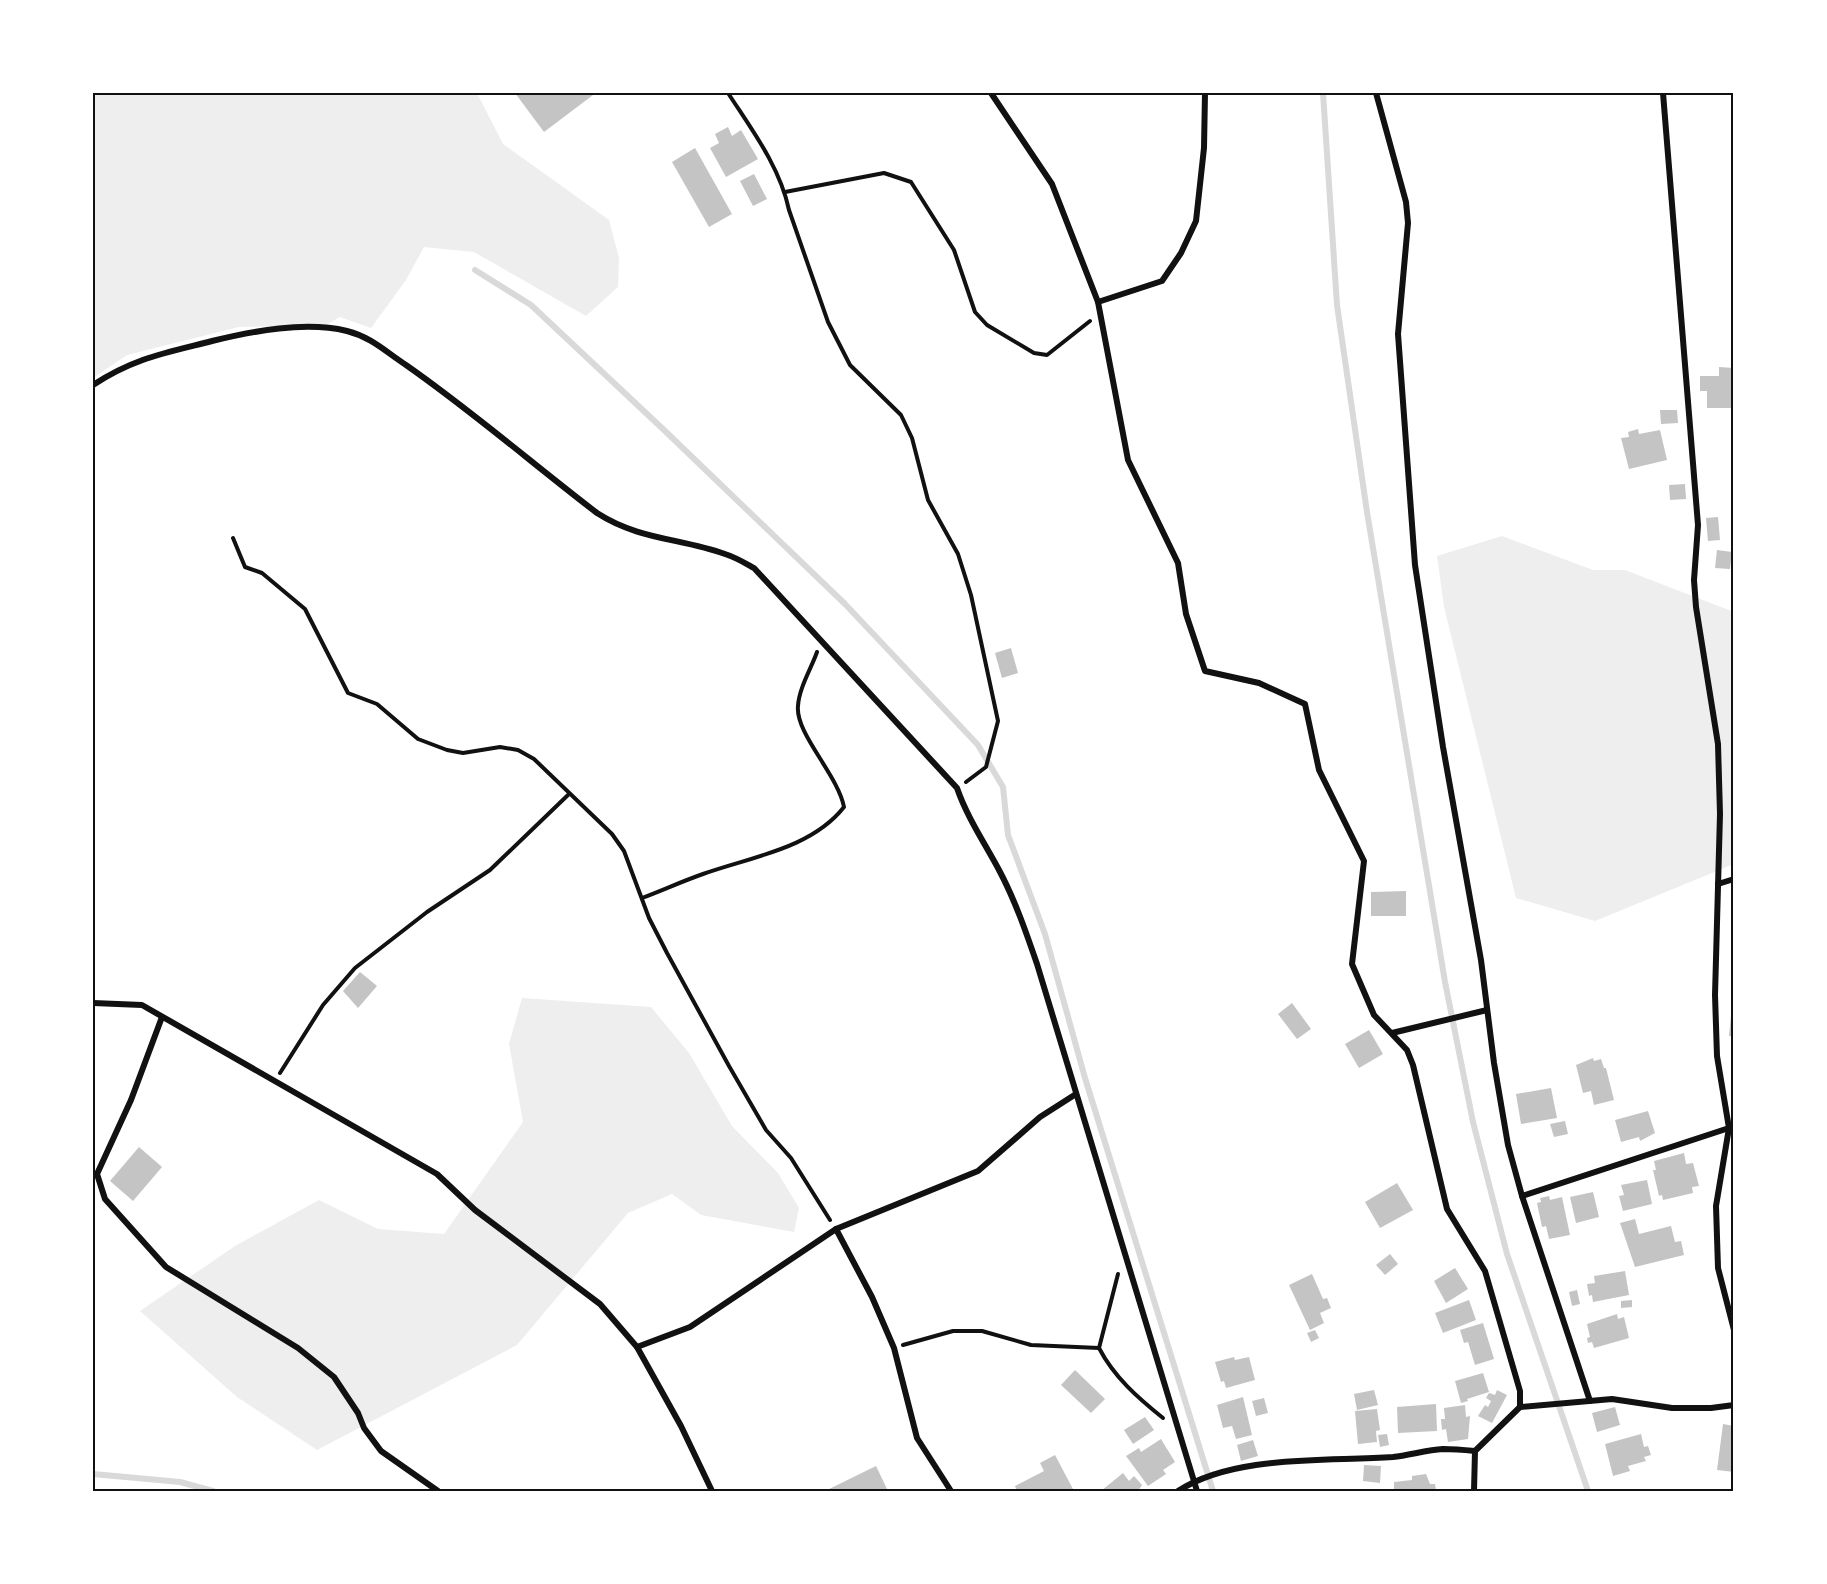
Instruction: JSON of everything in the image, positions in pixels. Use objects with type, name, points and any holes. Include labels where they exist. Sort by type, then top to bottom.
[{"type":"street","points":[[992,93],[1053,184],[1098,302],[1128,460],[1178,563],[1186,614],[1205,671],[1259,683],[1305,704],[1319,770],[1364,861],[1352,964],[1374,1015],[1407,1050],[1413,1065],[1447,1209],[1485,1271],[1520,1390],[1520,1407]]},
{"type":"street","points":[[1098,302],[1162,281],[1181,253],[1196,221],[1204,148],[1205,93]]},
{"type":"street","points":[[1376,93],[1406,202],[1408,223],[1398,334],[1415,565],[1508,1145],[1521,1196],[1590,1401]]},
{"type":"street","points":[[1663,93],[1698,525],[1694,580],[1696,608],[1718,744],[1717,1056],[1729,1128],[1716,1206],[1718,1268],[1734,1330]]},
{"type":"street","points":[[93,385],[121,367],[149,357],[239,335],[311,328],[347,331],[374,341],[444,392],[575,497],[619,527],[654,538],[726,554],[754,568],[957,788],[964,808],[1000,872],[1024,926],[1197,1491]]},
{"type":"street","points":[[1718,884],[1734,879]]},
{"type":"street","points":[[93,1003],[141,1005],[437,1174],[475,1210],[600,1304],[637,1347],[681,1426],[712,1491]]},
{"type":"street","points":[[1392,1034],[1487,1010]]},
{"type":"street","points":[[162,1017],[131,1100],[97,1174],[105,1199],[166,1267],[298,1347],[334,1377],[358,1413],[364,1428],[381,1451],[438,1491]]},
{"type":"street","points":[[637,1347],[690,1327],[836,1229],[978,1171],[1040,1117],[1077,1094]]},
{"type":"street","points":[[1521,1196],[1729,1128]]},
{"type":"street","points":[[836,1229],[872,1297],[894,1348],[917,1438],[951,1491]]},
{"type":"street","points":[[1474,1491],[1475,1451],[1520,1407],[1612,1399],[1672,1408],[1710,1408],[1734,1405]]},
{"type":"street","points":[[1178,1491],[1194,1481],[1224,1472],[1317,1458],[1393,1456],[1443,1449],[1475,1451]]},
{"type":"path","points":[[728,93],[766,153],[785,192],[789,210],[828,322],[850,365],[901,415],[912,438],[928,500],[958,554],[971,595],[998,721],[992,752],[986,767],[975,777]]},
{"type":"path","points":[[785,192],[884,173],[911,182],[954,250],[975,312],[987,325],[1034,353],[1047,355],[1100,311]]},
{"type":"path","points":[[233,538],[245,567],[262,573],[304,609],[348,693],[377,704],[418,739],[447,750],[463,753],[500,747],[518,750],[534,759],[568,795],[612,834],[624,851],[667,953],[729,1066],[766,1130],[791,1158],[836,1229]]},
{"type":"path","points":[[642,898],[703,874],[790,846],[835,820],[844,807],[842,793],[798,719],[798,704],[822,640]]},
{"type":"path","points":[[275,1082],[323,1005],[355,968],[427,912],[490,870],[568,795]]},
{"type":"path","points":[[1124,1253],[1099,1348],[1106,1361],[1131,1392],[1177,1430]]},
{"type":"path","points":[[894,1348],[953,1331],[982,1331],[1031,1345],[1099,1348]]},
{"type":"shaded area","points":[[93,93],[477,93],[503,144],[609,220],[619,258],[618,287],[586,316],[474,252],[424,247],[406,280],[371,328],[340,317],[326,325],[239,327],[127,355],[93,378]]},
{"type":"shaded area","points":[[1502,536],[1593,570],[1625,570],[1734,612],[1734,864],[1595,921],[1516,898],[1444,607],[1437,556]]},
{"type":"shaded area","points":[[522,998],[651,1007],[689,1053],[732,1126],[778,1173],[799,1208],[794,1232],[701,1215],[672,1194],[628,1213],[517,1345],[317,1450],[237,1397],[140,1311],[235,1246],[319,1200],[378,1229],[444,1234],[523,1122],[509,1044]]},
{"type":"building","points":[[515,93],[592,93],[593,95],[544,132]]},
{"type":"building","points":[[728,127],[732,136],[741,130],[758,159],[726,177],[710,148],[719,143],[715,134]]},
{"type":"building","points":[[695,148],[732,214],[709,227],[672,162]]},
{"type":"building","points":[[754,174],[767,199],[753,206],[740,181]]},
{"type":"building","points":[[1719,367],[1734,368],[1734,408],[1707,408],[1707,391],[1700,391],[1700,376],[1719,376]]},
{"type":"building","points":[[1660,410],[1677,410],[1678,423],[1661,424]]},
{"type":"building","points":[[1638,429],[1639,434],[1660,430],[1667,460],[1629,469],[1621,438],[1629,437],[1628,432]]},
{"type":"building","points":[[1685,484],[1686,499],[1670,500],[1669,485]]},
{"type":"building","points":[[1718,517],[1720,540],[1708,541],[1706,518]]},
{"type":"building","points":[[1717,550],[1732,552],[1730,569],[1715,568]]},
{"type":"building","points":[[1011,648],[1018,673],[1002,678],[995,653]]},
{"type":"building","points":[[1406,891],[1406,916],[1371,916],[1371,892]]},
{"type":"building","points":[[360,972],[377,986],[358,1008],[343,991]]},
{"type":"building","points":[[1292,1003],[1311,1029],[1297,1039],[1278,1014]]},
{"type":"building","points":[[1731,1016],[1734,1016],[1734,1036],[1729,1036]]},
{"type":"building","points":[[1369,1030],[1383,1054],[1359,1068],[1345,1044]]},
{"type":"building","points":[[1593,1058],[1594,1061],[1601,1059],[1606,1068],[1614,1100],[1594,1105],[1591,1091],[1583,1093],[1576,1065]]},
{"type":"building","points":[[1551,1088],[1557,1118],[1521,1124],[1516,1094]]},
{"type":"building","points":[[1648,1111],[1655,1133],[1640,1141],[1639,1137],[1621,1142],[1615,1120]]},
{"type":"building","points":[[1565,1121],[1568,1134],[1554,1137],[1550,1124]]},
{"type":"building","points":[[139,1147],[162,1167],[133,1201],[110,1181]]},
{"type":"building","points":[[1684,1153],[1686,1164],[1693,1163],[1699,1186],[1692,1187],[1693,1193],[1663,1200],[1662,1195],[1659,1196],[1653,1170],[1656,1170],[1654,1161]]},
{"type":"building","points":[[1647,1180],[1652,1204],[1623,1211],[1619,1196],[1624,1195],[1621,1185]]},
{"type":"building","points":[[1397,1183],[1413,1210],[1380,1228],[1365,1202]]},
{"type":"building","points":[[1593,1192],[1599,1217],[1576,1223],[1570,1197]]},
{"type":"building","points":[[1549,1196],[1550,1200],[1562,1197],[1570,1235],[1549,1239],[1546,1226],[1542,1227],[1537,1203],[1541,1202],[1540,1198]]},
{"type":"building","points":[[1635,1219],[1639,1234],[1671,1226],[1675,1242],[1681,1241],[1684,1255],[1635,1267],[1620,1223]]},
{"type":"building","points":[[1390,1254],[1398,1264],[1385,1275],[1376,1265]]},
{"type":"building","points":[[1455,1268],[1468,1289],[1446,1303],[1434,1281]]},
{"type":"building","points":[[1625,1271],[1629,1295],[1593,1302],[1592,1295],[1589,1296],[1587,1284],[1595,1283],[1594,1276]]},
{"type":"building","points":[[1312,1274],[1323,1299],[1327,1298],[1331,1308],[1320,1313],[1324,1323],[1310,1330],[1289,1285]]},
{"type":"building","points":[[1577,1290],[1580,1304],[1572,1306],[1569,1292]]},
{"type":"building","points":[[1469,1300],[1476,1320],[1443,1333],[1435,1313]]},
{"type":"building","points":[[1632,1300],[1632,1307],[1621,1308],[1621,1301]]},
{"type":"building","points":[[1617,1314],[1618,1319],[1624,1317],[1629,1338],[1594,1348],[1592,1342],[1588,1343],[1587,1338],[1590,1337],[1587,1324]]},
{"type":"building","points":[[1483,1323],[1494,1359],[1475,1365],[1468,1342],[1464,1343],[1460,1330]]},
{"type":"building","points":[[1315,1330],[1319,1338],[1311,1342],[1307,1333]]},
{"type":"building","points":[[1234,1357],[1235,1360],[1249,1357],[1255,1380],[1226,1388],[1224,1381],[1221,1382],[1215,1362]]},
{"type":"building","points":[[1075,1370],[1105,1399],[1091,1413],[1061,1385]]},
{"type":"building","points":[[1483,1373],[1489,1392],[1461,1403],[1455,1381]]},
{"type":"building","points":[[1374,1390],[1378,1405],[1357,1410],[1354,1394]]},
{"type":"building","points":[[1497,1390],[1507,1395],[1492,1423],[1478,1416],[1485,1405],[1488,1407],[1491,1401],[1486,1398],[1489,1393],[1495,1395]]},
{"type":"building","points":[[1243,1397],[1252,1435],[1236,1439],[1232,1426],[1223,1428],[1217,1405]]},
{"type":"building","points":[[1264,1398],[1268,1413],[1256,1416],[1252,1401]]},
{"type":"building","points":[[1436,1404],[1437,1431],[1398,1433],[1397,1407]]},
{"type":"building","points":[[1465,1405],[1466,1417],[1470,1416],[1468,1439],[1448,1442],[1446,1429],[1442,1430],[1441,1419],[1445,1419],[1444,1408]]},
{"type":"building","points":[[1615,1407],[1620,1425],[1597,1432],[1592,1413]]},
{"type":"building","points":[[1377,1409],[1380,1430],[1376,1431],[1377,1442],[1358,1444],[1355,1411]]},
{"type":"building","points":[[1145,1417],[1154,1430],[1133,1444],[1124,1430]]},
{"type":"building","points":[[1723,1424],[1734,1426],[1734,1472],[1717,1470]]},
{"type":"building","points":[[1387,1434],[1389,1445],[1380,1447],[1378,1435]]},
{"type":"building","points":[[1641,1434],[1644,1447],[1648,1446],[1651,1455],[1644,1457],[1646,1461],[1628,1466],[1630,1471],[1613,1476],[1605,1444]]},
{"type":"building","points":[[1161,1439],[1175,1462],[1163,1470],[1166,1474],[1148,1486],[1126,1456],[1139,1448],[1141,1452]]},
{"type":"building","points":[[1253,1440],[1258,1456],[1241,1461],[1237,1445]]},
{"type":"building","points":[[1055,1455],[1074,1491],[1017,1491],[1015,1486],[1044,1471],[1040,1463]]},
{"type":"building","points":[[1364,1465],[1381,1466],[1380,1483],[1363,1481]]},
{"type":"building","points":[[876,1466],[888,1491],[825,1491]]},
{"type":"building","points":[[1123,1473],[1129,1481],[1134,1476],[1142,1485],[1138,1491],[1101,1491]]},
{"type":"building","points":[[1426,1474],[1430,1484],[1435,1484],[1436,1490],[1394,1491],[1394,1482],[1412,1480],[1412,1476]]},
{"type":"waterway","points":[[1323,93],[1337,305],[1367,512],[1445,982],[1473,1122],[1507,1254],[1588,1491]]},
{"type":"waterway","points":[[475,270],[531,305],[664,430],[845,604],[978,745],[1003,787],[1008,835],[1045,934],[1085,1078],[1213,1491]]},
{"type":"waterway","points":[[93,1474],[180,1482],[213,1491]]}]
